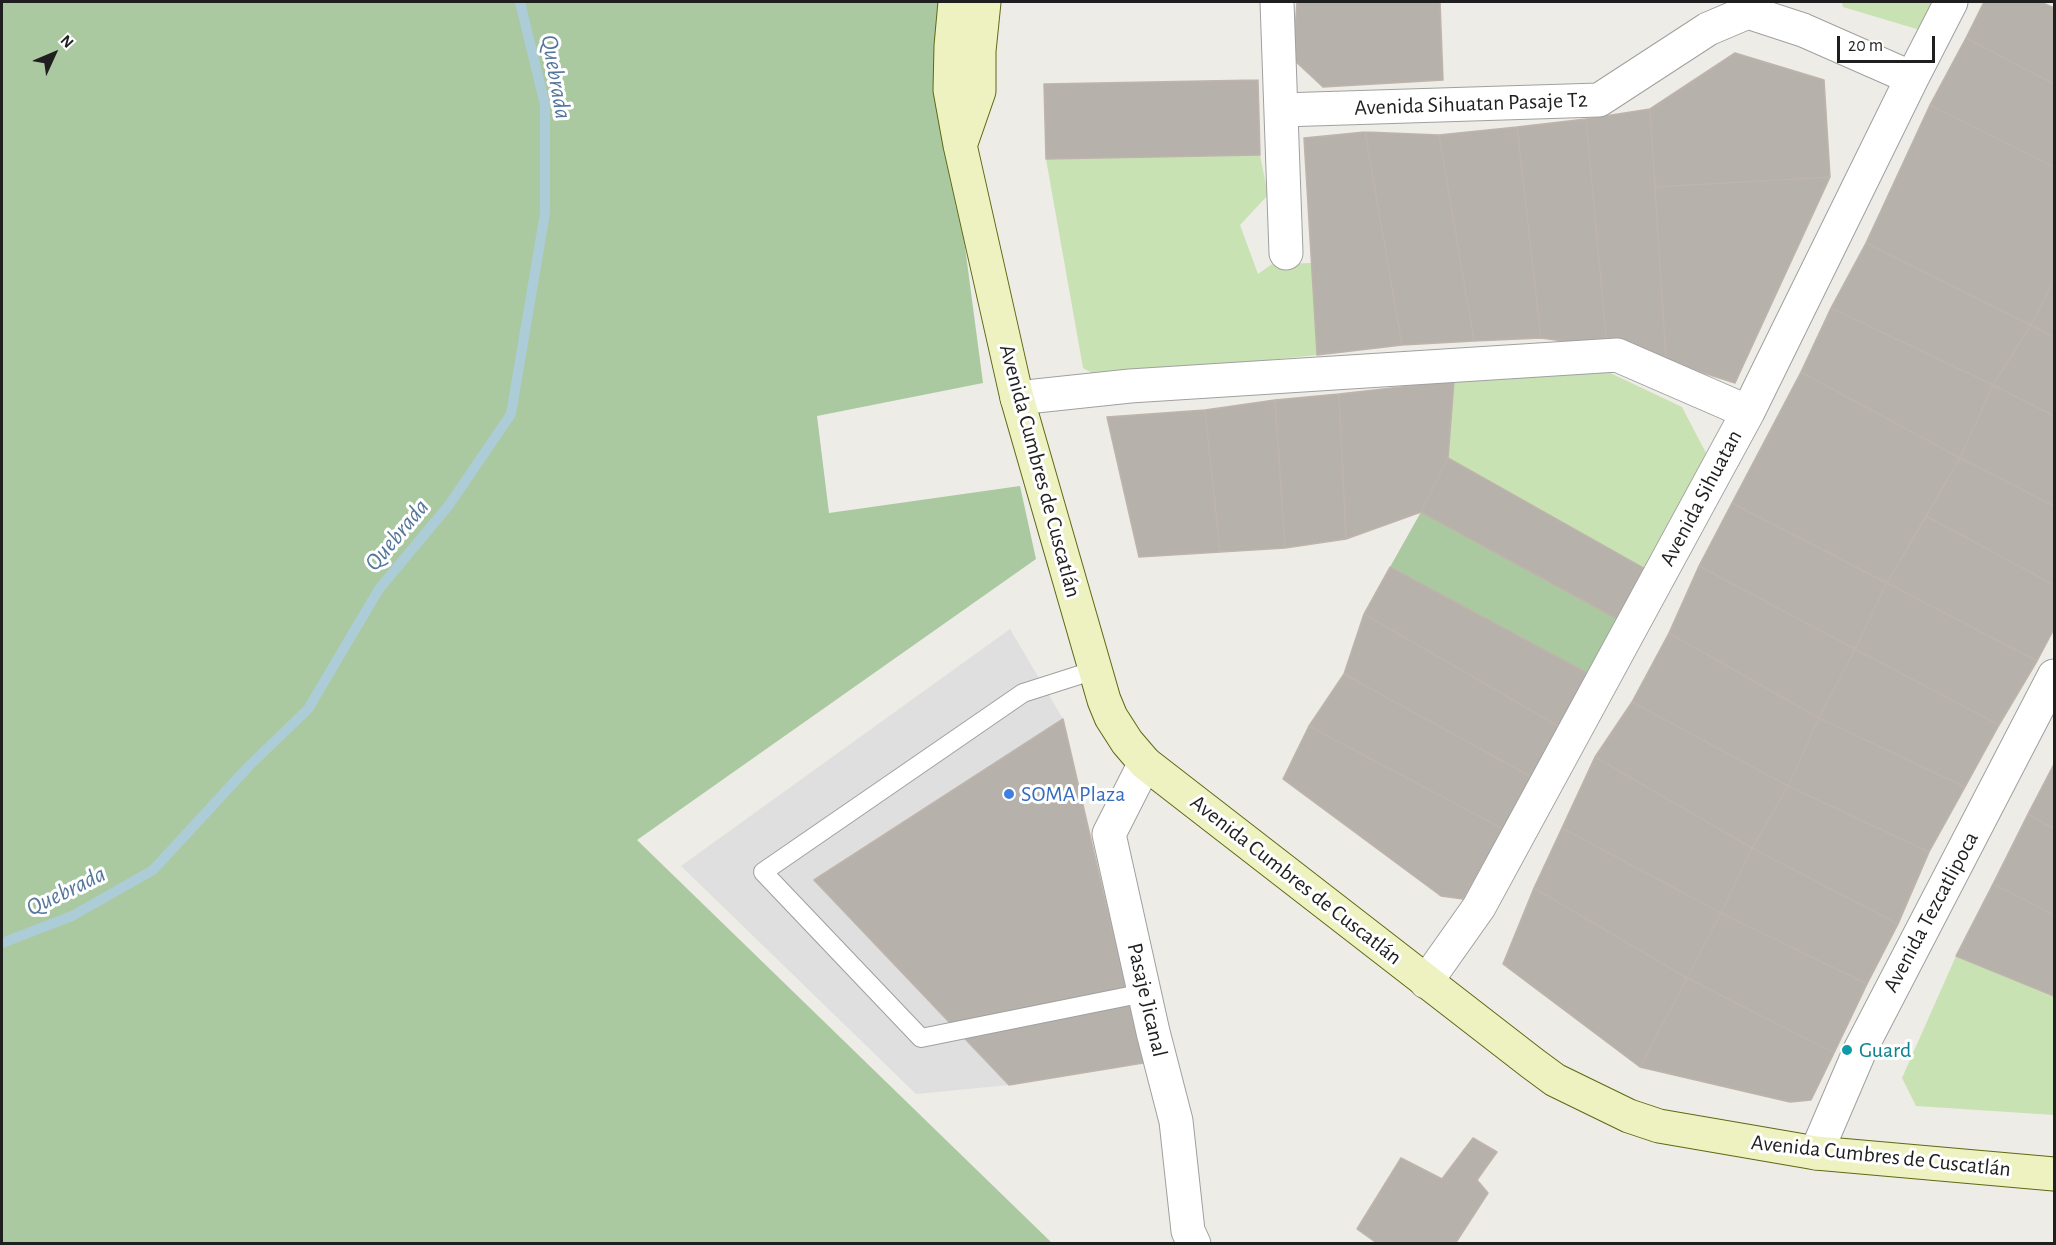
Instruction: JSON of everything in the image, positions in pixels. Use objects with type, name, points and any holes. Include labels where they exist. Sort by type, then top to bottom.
[{"type":"main road","name":"Avenida Cumbres de Cuscatlán","points":[[955,2],[950,90],[960,145],[1017,398],[1104,700],[1111,717],[1127,742],[1145,763],[1555,1080],[1629,1116],[1659,1126],[1816,1153],[2055,1174]]},
{"type":"main road","points":[[960,145],[979,92],[979,51],[984,2]]},
{"type":"street","points":[[1277,2],[1286,253]]},
{"type":"street","name":"Avenida Sihuatan","points":[[1426,982],[1479,907],[1748,412],[1912,78],[1952,2]]},
{"type":"street","name":"Avenida Sihuatan Pasaje T2","points":[[1281,110],[1599,100],[1708,29],[1748,12],[1803,30],[1912,78]]},
{"type":"street","points":[[1017,398],[1130,386],[1617,355],[1748,412]]},
{"type":"street","name":"Avenida Tezcatlipoca","points":[[1816,1153],[1861,1048],[2055,676]]},
{"type":"street","name":"Pasaje Jicanal","points":[[1145,763],[1109,834],[1144,993],[1176,1121],[1188,1231],[1194,1244]]},
{"type":"lane","points":[[1095,670],[1023,693],[763,872],[921,1038],[1144,993]]},
{"type":"green space","points":[[2,2],[947,2],[949,126],[983,383],[817,416],[829,513],[1020,486],[1036,559],[637,840],[1052,1243],[2,1244]]},
{"type":"green space","points":[[1842,2],[1936,2],[1920,30],[1843,7]]},
{"type":"green space","points":[[1260,155],[1268,195],[1240,225],[1258,274],[1272,264],[1312,263],[1317,355],[1101,378],[1083,368],[1046,159]]},
{"type":"green space","points":[[1606,371],[1682,407],[1706,453],[1645,569],[1448,458],[1454,381]]},
{"type":"green space","points":[[1421,512],[1621,621],[1589,674],[1390,567]]},
{"type":"green space","points":[[1956,956],[2054,996],[2054,1115],[1916,1106],[1902,1078]]},
{"type":"shaded area","points":[[1010,629],[1063,719],[814,880],[1009,1085],[916,1094],[681,866]]},
{"type":"building","points":[[1297,2],[1440,2],[1443,80],[1323,87],[1293,59]]},
{"type":"building","points":[[1984,2],[2041,2],[2054,8],[2054,84],[1966,38]]},
{"type":"building","points":[[1966,38],[2054,84],[2054,167],[1930,105]]},
{"type":"building","points":[[1735,53],[1824,80],[1830,177],[1655,187],[1650,109]]},
{"type":"building","points":[[1258,80],[1260,155],[1046,159],[1044,84]]},
{"type":"building","points":[[1930,105],[2054,167],[2054,279],[2031,325],[1866,243]]},
{"type":"building","points":[[1650,109],[1666,361],[1607,347],[1586,119]]},
{"type":"building","points":[[1586,119],[1607,347],[1541,338],[1517,127]]},
{"type":"building","points":[[1517,127],[1541,338],[1474,341],[1439,135]]},
{"type":"building","points":[[1365,132],[1439,135],[1474,341],[1402,345]]},
{"type":"building","points":[[1365,132],[1402,345],[1317,355],[1304,138]]},
{"type":"building","points":[[1830,177],[1735,383],[1666,361],[1655,187]]},
{"type":"building","points":[[1866,243],[2031,325],[1993,385],[1831,308]]},
{"type":"building","points":[[2054,279],[2054,337],[2031,325]]},
{"type":"building","points":[[1831,308],[1993,385],[1960,458],[1801,372]]},
{"type":"building","points":[[2031,325],[2054,337],[2054,416],[1993,385]]},
{"type":"building","points":[[1801,372],[1960,458],[1887,583],[1732,503]]},
{"type":"building","points":[[1454,381],[1448,458],[1421,512],[1346,539],[1339,394]]},
{"type":"building","points":[[1993,385],[2054,416],[2054,506],[1960,458]]},
{"type":"building","points":[[1339,394],[1346,539],[1285,548],[1275,400]]},
{"type":"building","points":[[1275,400],[1285,548],[1220,552],[1205,410]]},
{"type":"building","points":[[1205,410],[1220,552],[1139,557],[1107,417]]},
{"type":"building","points":[[1448,458],[1645,569],[1621,621],[1421,512]]},
{"type":"building","points":[[1960,458],[2054,506],[2054,585],[1926,516]]},
{"type":"building","points":[[1732,503],[1887,583],[1855,649],[1699,566]]},
{"type":"building","points":[[1926,516],[2054,585],[2054,629],[2037,661],[1887,583]]},
{"type":"building","points":[[1699,566],[1855,649],[1819,718],[1669,633]]},
{"type":"building","points":[[1390,567],[1589,674],[1567,731],[1364,614]]},
{"type":"building","points":[[1887,583],[2037,661],[1999,725],[1855,649]]},
{"type":"building","points":[[1364,614],[1567,731],[1537,780],[1344,674]]},
{"type":"building","points":[[1669,633],[1819,718],[1788,786],[1632,702]]},
{"type":"building","points":[[1855,649],[1999,725],[1965,787],[1819,718]]},
{"type":"building","points":[[1344,674],[1537,780],[1503,829],[1309,726]]},
{"type":"building","points":[[1632,702],[1788,786],[1752,848],[1595,757]]},
{"type":"building","points":[[1819,718],[1965,787],[1929,852],[1788,786]]},
{"type":"building","points":[[1063,719],[1143,1063],[1009,1085],[814,880]]},
{"type":"building","points":[[1309,726],[1503,829],[1463,899],[1441,896],[1283,779]]},
{"type":"building","points":[[1595,757],[1752,848],[1721,913],[1562,828]]},
{"type":"building","points":[[2054,764],[2054,829],[2028,814]]},
{"type":"building","points":[[1788,786],[1929,852],[1898,924],[1752,848]]},
{"type":"building","points":[[2028,814],[2054,829],[2054,915],[1993,884]]},
{"type":"building","points":[[1562,828],[1721,913],[1687,978],[1534,888]]},
{"type":"building","points":[[1752,848],[1898,924],[1867,984],[1721,913]]},
{"type":"building","points":[[1993,884],[2054,915],[2054,996],[1956,956]]},
{"type":"building","points":[[1534,888],[1687,978],[1640,1067],[1503,964]]},
{"type":"building","points":[[1721,913],[1867,984],[1834,1053],[1687,978]]},
{"type":"building","points":[[1687,978],[1834,1053],[1811,1100],[1790,1102],[1640,1067]]},
{"type":"building","points":[[1473,1138],[1497,1152],[1477,1180],[1488,1193],[1455,1244],[1378,1244],[1357,1229],[1401,1158],[1442,1179]]},
{"type":"waterway","name":"Quebrada","points":[[2,943],[72,916],[153,870],[249,766],[308,709],[379,589],[449,505],[511,414],[545,213],[545,105],[520,2]]},
{"type":"place","name":"SOMA Plaza","points":[[1009,794]]},
{"type":"place","name":"Guard","points":[[1847,1050]]}]
